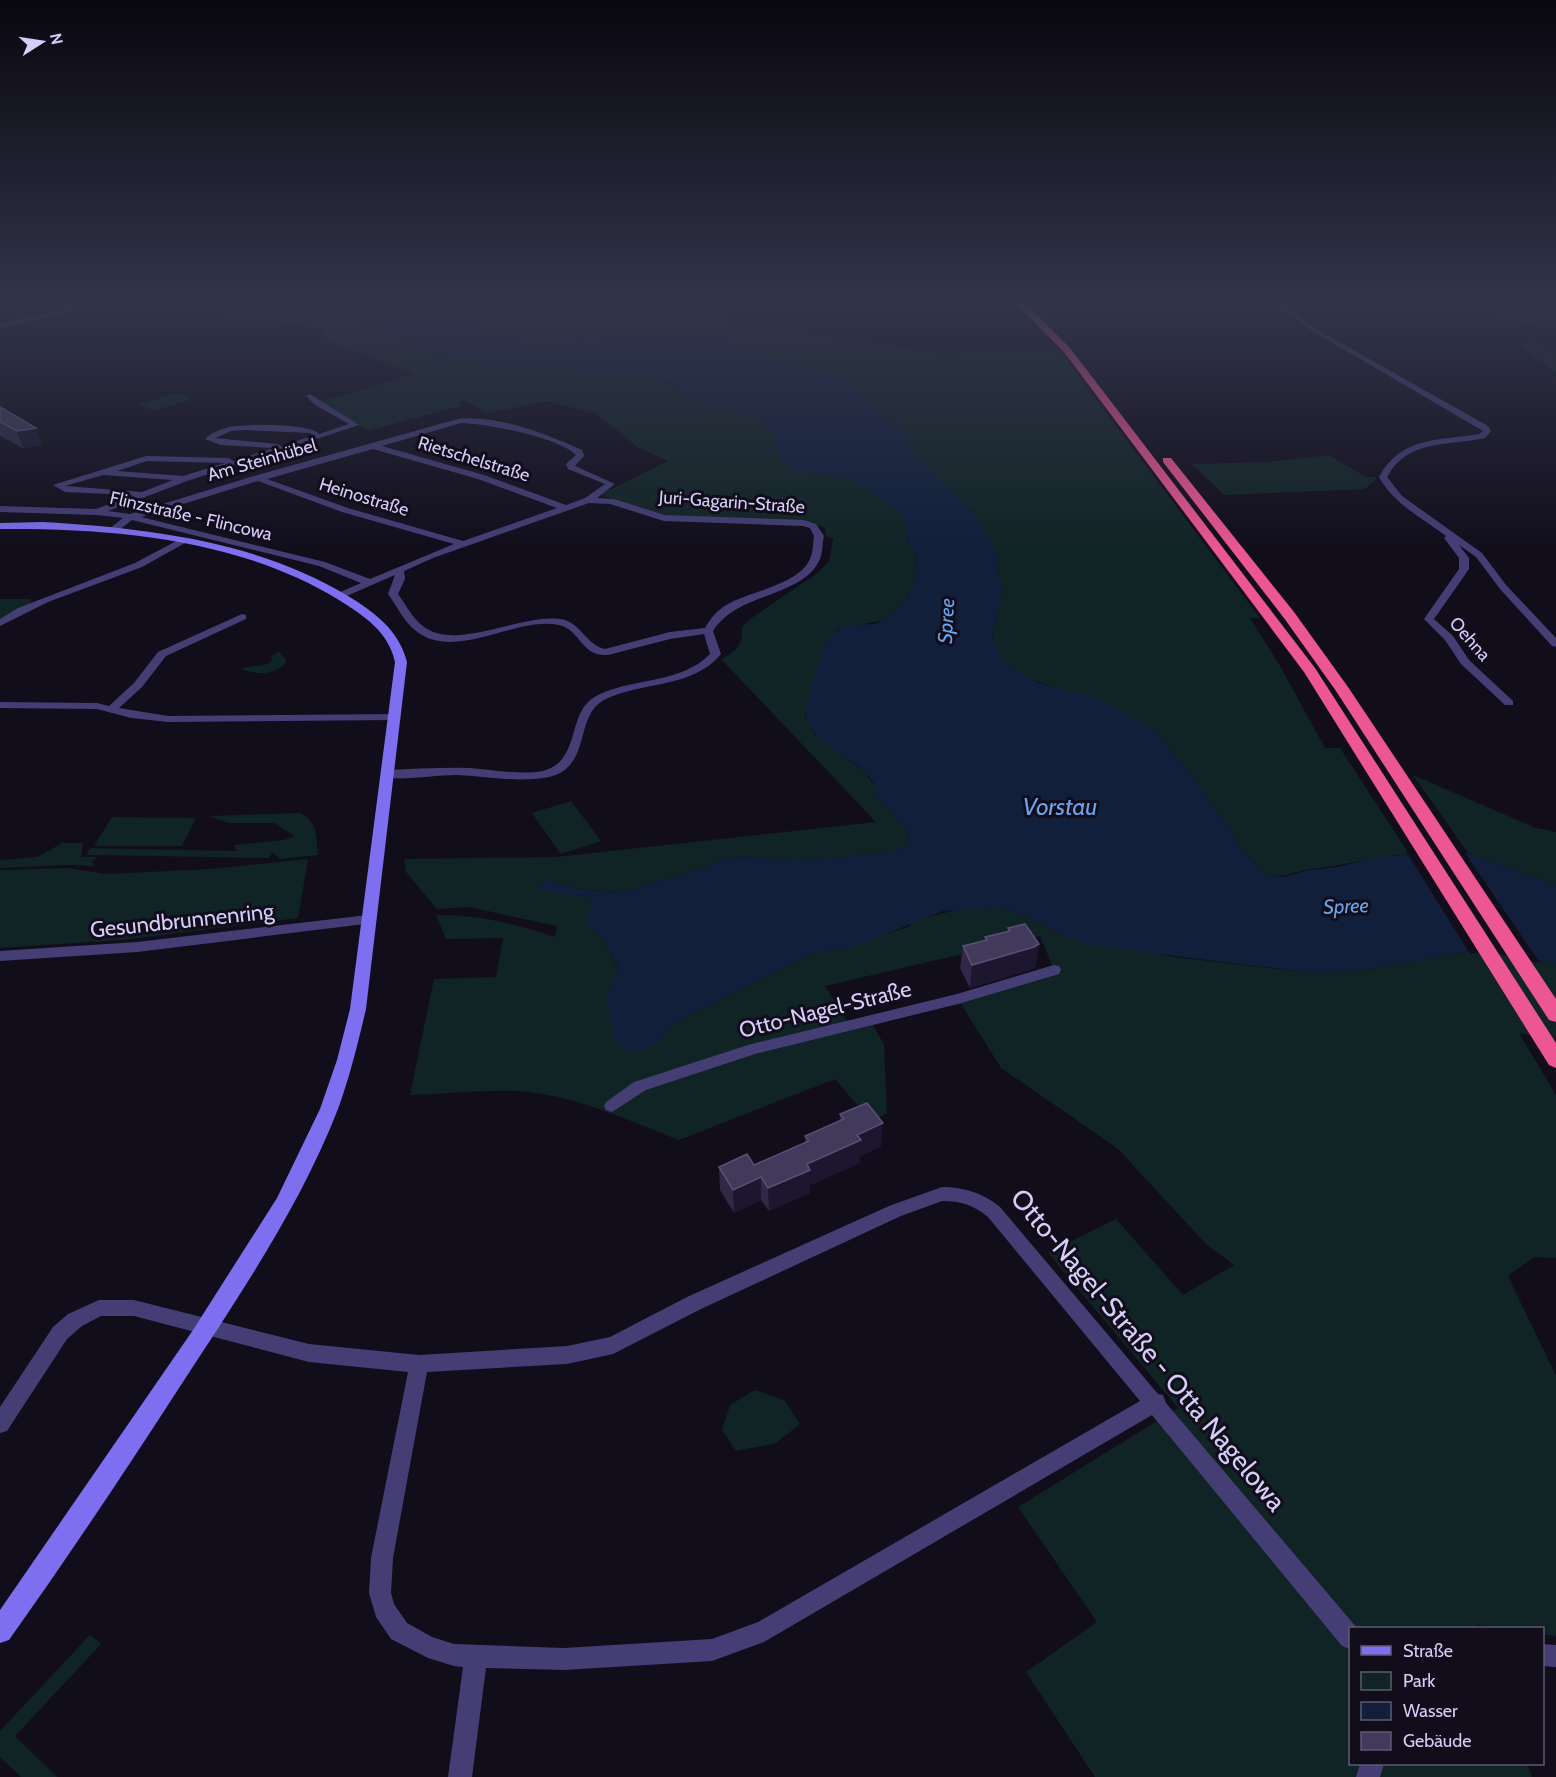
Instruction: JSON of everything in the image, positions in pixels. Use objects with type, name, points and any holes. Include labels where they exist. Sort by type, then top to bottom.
[{"type":"highway","points":[[1094,385],[1310,671],[1556,1059]]},
{"type":"highway","points":[[1108,385],[1132,416]]},
{"type":"highway","points":[[1161,453],[1315,650],[1556,1015]]},
{"type":"street","name":"Oehna","points":[[1410,385],[1487,431],[1482,436],[1423,445],[1399,454],[1387,467],[1383,477],[1399,498],[1479,555],[1503,587],[1556,644]]},
{"type":"street","points":[[97,512],[184,479],[316,435],[330,434],[355,425],[310,396]]},
{"type":"street","name":"Am Steinhübel","points":[[112,531],[130,517],[257,478],[447,423],[474,421],[557,441],[580,454],[570,464],[571,467],[611,484],[588,500]]},
{"type":"street","points":[[285,446],[221,443],[209,439],[227,430],[242,428],[313,431],[316,435]]},
{"type":"street","name":"Rietschelstraße","points":[[372,446],[482,477],[566,508]]},
{"type":"street","points":[[144,494],[65,489],[57,485],[146,458],[237,462]]},
{"type":"street","points":[[103,472],[184,479]]},
{"type":"street","name":"Heinostraße","points":[[257,478],[345,510],[462,544]]},
{"type":"street","name":"Juri-Gagarin-Straße","points":[[342,595],[462,544],[588,500],[606,500],[664,518],[804,523],[817,530],[819,536],[814,560],[808,568],[781,586],[735,603],[711,624],[708,632]]},
{"type":"street","name":"Flinzstraße - Flincowa","points":[[0,508],[97,512],[130,517],[322,564],[371,583]]},
{"type":"street","points":[[0,526],[112,531],[217,547],[260,560],[342,595],[388,631],[400,654],[400,685],[351,1045],[326,1118],[304,1167],[207,1326],[106,1480],[0,1631]]},
{"type":"street","name":"Oehna","points":[[1448,532],[1446,534],[1464,558],[1464,569],[1430,619],[1449,638],[1465,662],[1509,703]]},
{"type":"street","points":[[0,623],[30,606],[155,559],[182,541]]},
{"type":"street","points":[[387,774],[441,771],[535,775],[558,770],[573,755],[581,718],[588,705],[613,692],[711,663],[716,654],[708,632],[683,632],[606,652],[590,646],[573,627],[561,622],[454,637],[434,637],[419,629],[393,594],[400,579],[399,569]]},
{"type":"street","points":[[112,709],[138,685],[162,654],[242,617]]},
{"type":"street","points":[[0,705],[80,705],[112,709],[131,715],[168,719],[395,717]]},
{"type":"street","name":"Gesundbrunnenring","points":[[0,956],[136,947],[368,920]]},
{"type":"street","name":"Otto-Nagel-Straße","points":[[612,1106],[640,1086],[742,1052],[958,999],[1054,970]]},
{"type":"street","name":"Otto-Nagel-Straße - Otta Nagelowa","points":[[0,1425],[60,1333],[90,1310],[110,1306],[134,1308],[309,1353],[419,1364],[567,1355],[613,1345],[694,1303],[895,1211],[942,1194],[960,1194],[982,1202],[994,1212],[1156,1402],[1349,1637]]},
{"type":"street","points":[[419,1364],[382,1558],[380,1593],[384,1609],[399,1631],[441,1653],[476,1658],[564,1659],[712,1650],[764,1631],[1156,1402]]},
{"type":"street","points":[[460,1777],[476,1658]]},
{"type":"green space","points":[[378,385],[674,385],[682,388],[686,397],[741,413],[762,422],[774,433],[781,457],[788,465],[805,472],[859,483],[902,515],[908,543],[917,556],[914,583],[905,602],[884,620],[839,629],[826,640],[805,715],[813,733],[865,772],[877,790],[876,797],[906,829],[909,841],[905,846],[884,852],[813,859],[791,860],[739,856],[624,892],[583,890],[545,879],[539,889],[585,896],[591,901],[590,929],[601,936],[619,970],[607,998],[657,1044],[675,1023],[813,953],[851,948],[866,940],[908,927],[916,920],[960,909],[999,908],[1025,915],[1062,935],[1174,957],[1321,974],[1376,968],[1487,948],[1556,964],[1556,1040],[1519,1033],[1556,1095],[1556,1258],[1534,1257],[1508,1276],[1556,1376],[1556,1636],[1544,1634],[1544,1627],[1477,1625],[1478,1627],[1349,1627],[1349,1765],[1527,1765],[1532,1777],[1095,1777],[1026,1672],[1097,1622],[1018,1507],[1178,1408],[1048,1253],[1116,1219],[1183,1295],[1234,1265],[1206,1244],[1117,1148],[1001,1068],[958,999],[1054,970],[1040,936],[825,986],[850,1026],[870,1021],[884,1044],[887,1114],[870,1120],[835,1079],[679,1140],[599,1109],[537,1093],[503,1091],[410,1095],[434,979],[496,977],[503,938],[446,939],[436,915],[467,916],[496,921],[555,937],[557,926],[469,907],[437,909],[406,872],[404,859],[556,857],[876,822],[721,659],[738,647],[742,627],[750,619],[819,572],[829,561],[833,538],[826,537],[825,528],[811,522],[666,515],[603,496],[601,494],[668,461],[639,448],[595,413],[547,401],[488,413],[464,400],[458,402],[463,405],[368,431],[318,403]]},
{"type":"green space","points":[[854,385],[1085,385],[1260,618],[1250,618],[1279,664],[1325,748],[1340,748],[1409,854],[1285,875],[1266,875],[1238,844],[1191,775],[1154,731],[1059,689],[1024,677],[1010,667],[1001,657],[992,638],[1003,590],[999,579],[997,553],[970,509],[937,479],[905,441],[905,432],[873,406]]},
{"type":"green space","points":[[178,393],[192,399],[154,411],[139,404]]},
{"type":"green space","points":[[1329,455],[1366,477],[1376,477],[1376,479],[1365,489],[1224,495],[1192,464],[1267,462]]},
{"type":"green space","points":[[0,599],[30,599],[32,602],[0,620]]},
{"type":"green space","points":[[279,652],[287,661],[272,672],[260,673],[241,669],[269,663],[273,660],[271,656]]},
{"type":"green space","points":[[1413,775],[1536,828],[1556,832],[1556,885],[1468,853]]},
{"type":"green space","points":[[571,801],[601,841],[561,854],[532,813]]},
{"type":"green space","points":[[300,813],[313,825],[318,855],[281,859],[272,852],[269,858],[86,855],[90,848],[237,851],[234,845],[284,840],[294,836],[274,823],[228,823],[210,816]]},
{"type":"green space","points":[[112,817],[196,818],[182,846],[94,846]]},
{"type":"green space","points":[[62,843],[83,843],[81,857],[97,857],[92,862],[94,866],[0,868],[0,860],[38,857]]},
{"type":"green space","points":[[308,859],[298,918],[122,940],[0,948],[0,870],[68,868],[105,874],[211,869]]},
{"type":"green space","points":[[755,1390],[785,1401],[800,1424],[776,1443],[736,1451],[722,1430],[730,1405]]},
{"type":"green space","points":[[90,1635],[101,1644],[15,1736],[57,1777],[21,1777],[0,1757],[0,1731]]},
{"type":"water","name":"Vorstau","points":[[676,385],[854,385],[873,406],[905,432],[905,441],[937,479],[970,509],[997,553],[999,578],[1003,590],[992,638],[1001,656],[1010,667],[1039,683],[1093,697],[1114,706],[1154,731],[1191,775],[1238,844],[1266,875],[1285,877],[1378,857],[1427,853],[1468,853],[1556,885],[1556,964],[1487,948],[1376,968],[1321,974],[1093,946],[1062,935],[1025,915],[999,908],[943,911],[851,948],[813,953],[675,1023],[657,1044],[642,1051],[628,1052],[615,1041],[607,998],[619,969],[601,936],[590,929],[584,920],[591,908],[591,901],[585,896],[538,890],[545,879],[583,890],[624,892],[739,856],[799,860],[849,856],[904,848],[909,841],[906,829],[876,797],[874,785],[867,774],[819,738],[811,728],[806,716],[814,679],[826,640],[831,634],[849,625],[874,624],[884,620],[905,602],[914,583],[917,556],[908,543],[902,515],[871,491],[850,479],[811,474],[792,468],[781,460],[774,434],[762,423],[741,413],[686,397],[681,387]]},
{"type":"pier","points":[[1463,850],[1540,963],[1487,951],[1470,954],[1406,851]]},
{"type":"building","points":[[0,407],[36,428],[17,431],[0,422]]},
{"type":"building","points":[[1025,924],[1039,944],[972,965],[963,946],[987,940],[985,937],[1010,931],[1008,928]]},
{"type":"building","points":[[867,1103],[883,1123],[857,1135],[861,1140],[807,1164],[810,1170],[768,1188],[761,1177],[733,1190],[719,1167],[747,1154],[754,1165],[809,1141],[805,1136],[844,1119],[840,1114]]},
{"type":"water label","name":"Spree","points":[[946,621]]},
{"type":"water label","name":"Spree","points":[[1346,906]]}]
